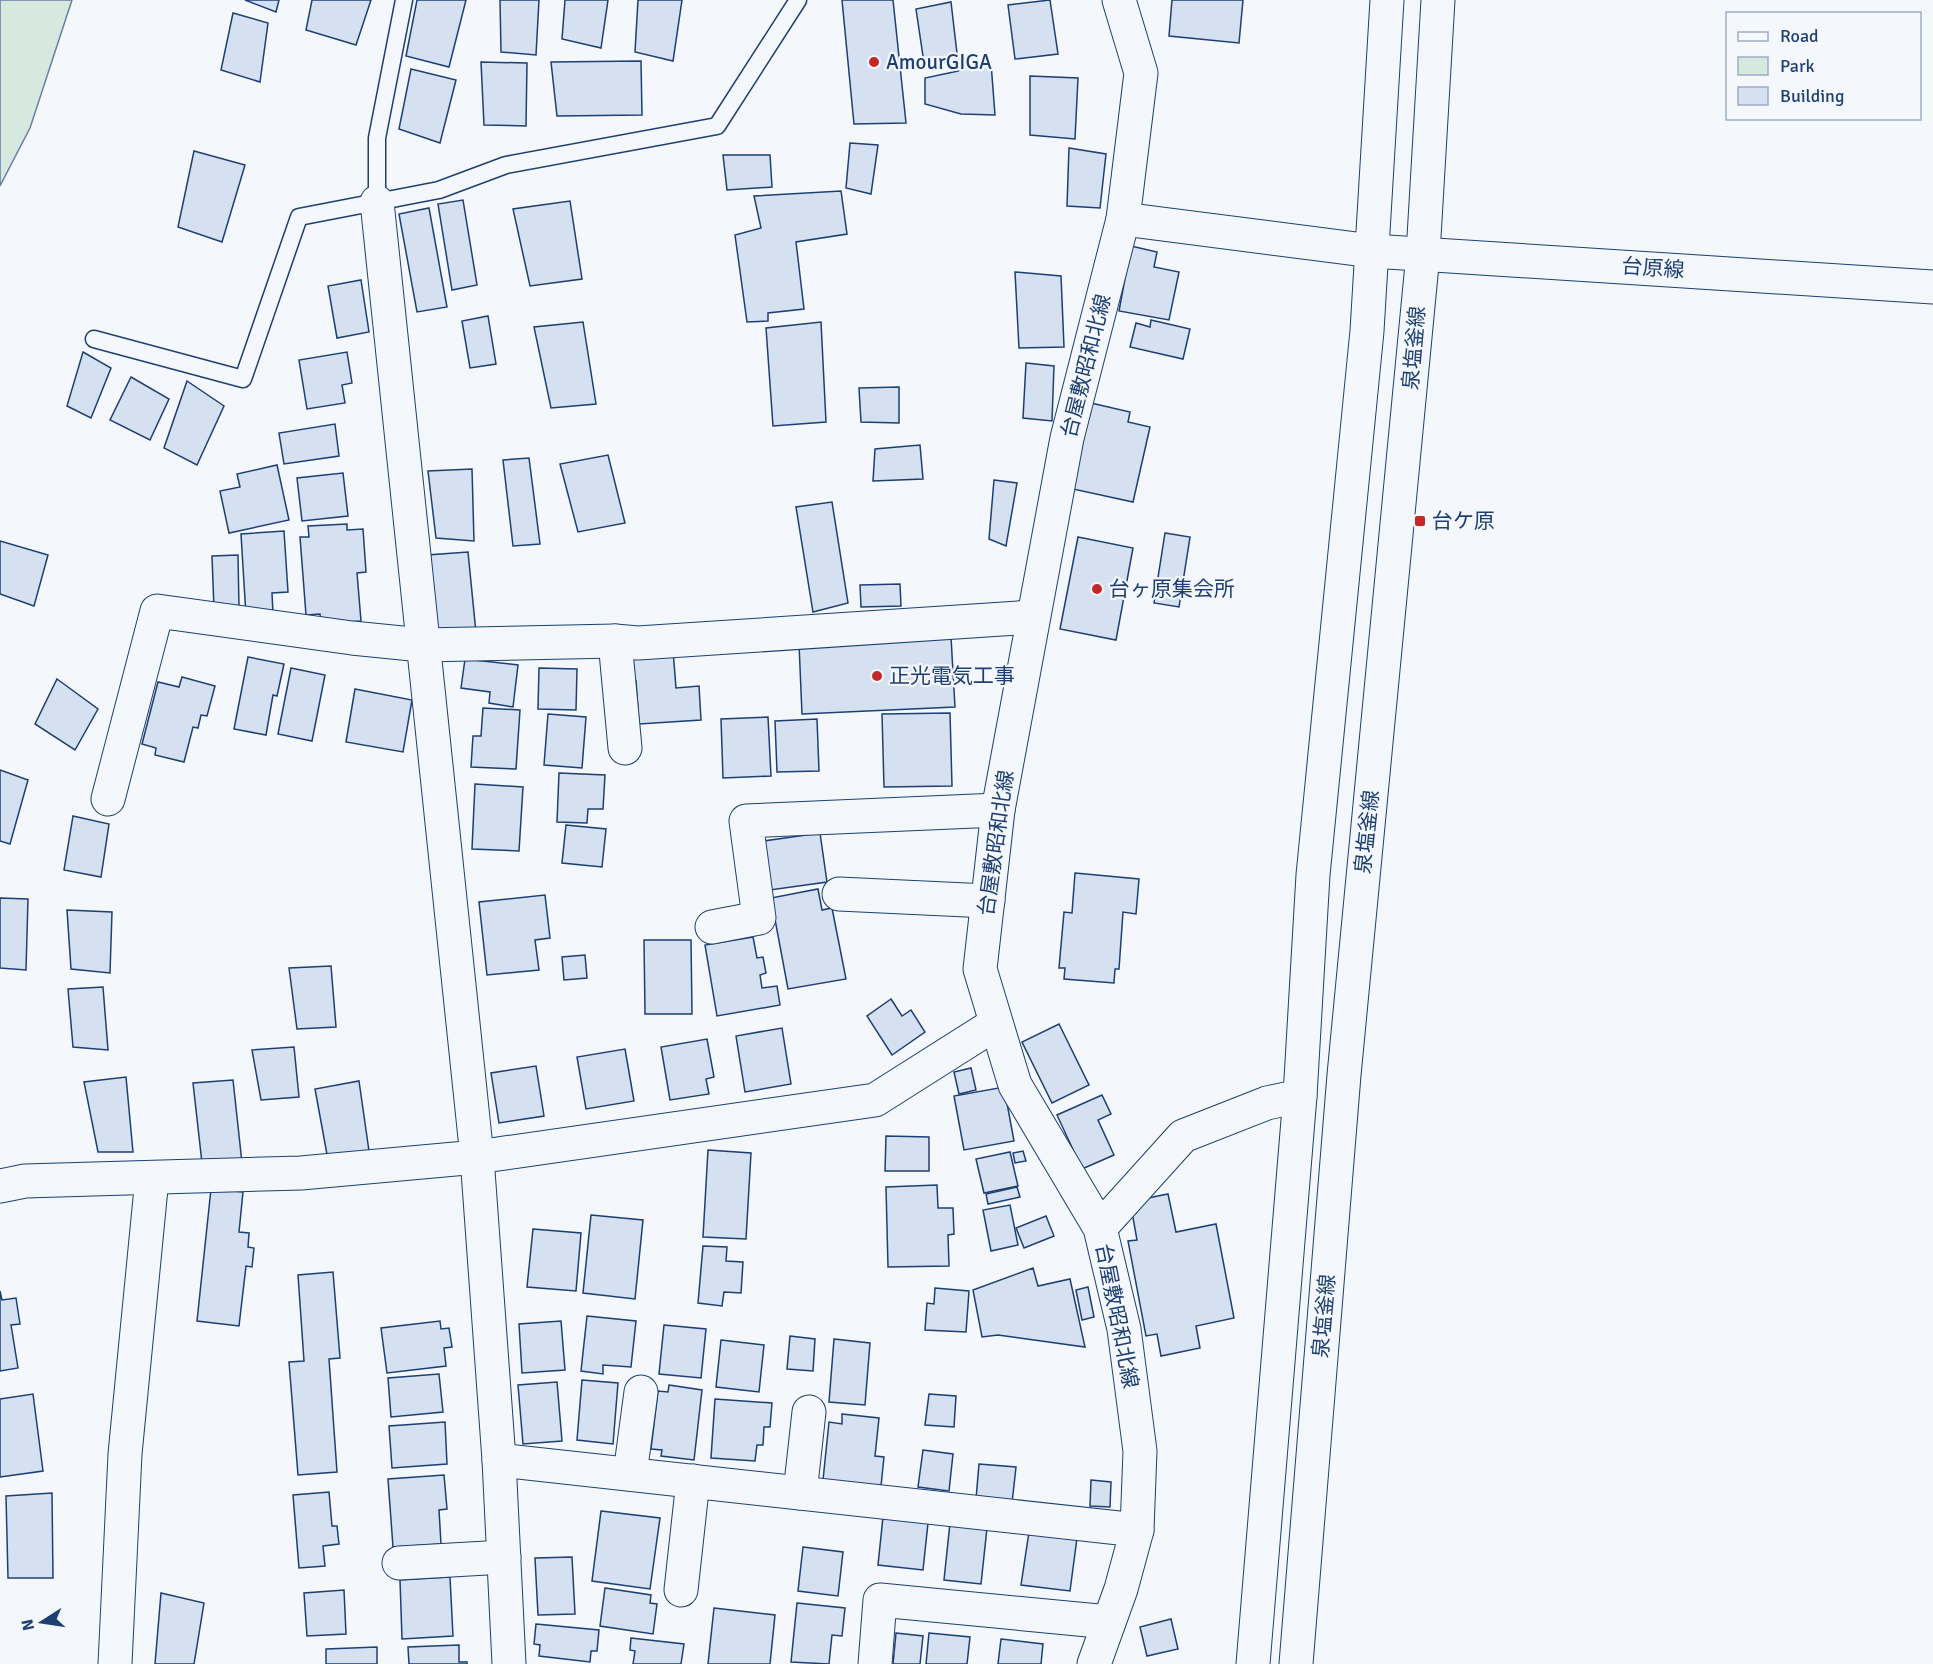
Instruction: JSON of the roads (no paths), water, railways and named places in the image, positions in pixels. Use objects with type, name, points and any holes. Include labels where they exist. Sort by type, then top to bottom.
[{"type":"street","name":"台屋敷昭和北線","points":[[1094,1664],[1121,1589],[1137,1530],[1140,1451],[1124,1329],[1100,1228],[1015,1085],[980,969],[998,810],[1067,438],[1123,219],[1141,74],[1119,0]]},
{"type":"street","name":"泉塩釜線","points":[[1253,1664],[1300,1096],[1313,876],[1367,331],[1387,0]]},
{"type":"street","name":"泉塩釜線","points":[[1296,1664],[1344,1075],[1423,254],[1438,0]]},
{"type":"street","points":[[376,202],[477,1157],[499,1460],[508,1664]]},
{"type":"street","name":"台原線","points":[[1123,219],[1372,251],[1933,287]]},
{"type":"street","points":[[108,799],[157,611],[352,638],[422,645],[615,641],[638,643],[1033,617]]},
{"type":"street","points":[[615,641],[625,748]]},
{"type":"street","points":[[712,927],[759,918],[746,821],[998,810]]},
{"type":"street","points":[[839,894],[988,901]]},
{"type":"street","points":[[0,1186],[25,1181],[301,1173],[477,1157],[875,1100],[995,1024]]},
{"type":"street","points":[[1100,1228],[1183,1136],[1267,1103],[1300,1096]]},
{"type":"street","points":[[115,1664],[125,1454],[152,1178]]},
{"type":"street","points":[[630,1474],[641,1392]]},
{"type":"street","points":[[800,1493],[809,1412]]},
{"type":"street","points":[[499,1460],[1137,1530]]},
{"type":"street","points":[[681,1590],[693,1481]]},
{"type":"street","points":[[399,1563],[504,1557]]},
{"type":"street","points":[[875,1664],[880,1600],[1109,1623]]},
{"type":"lane","points":[[376,202],[377,138],[404,0]]},
{"type":"lane","points":[[94,339],[243,379],[299,218],[439,190],[506,165],[717,126],[798,0]]},
{"type":"place","name":"AmourGIGA","points":[[874,62]]},
{"type":"place","name":"台ケ原","points":[[1420,521]]},
{"type":"place","name":"台ヶ原集会所","points":[[1097,589]]},
{"type":"place","name":"正光電気工事","points":[[877,676]]}]
